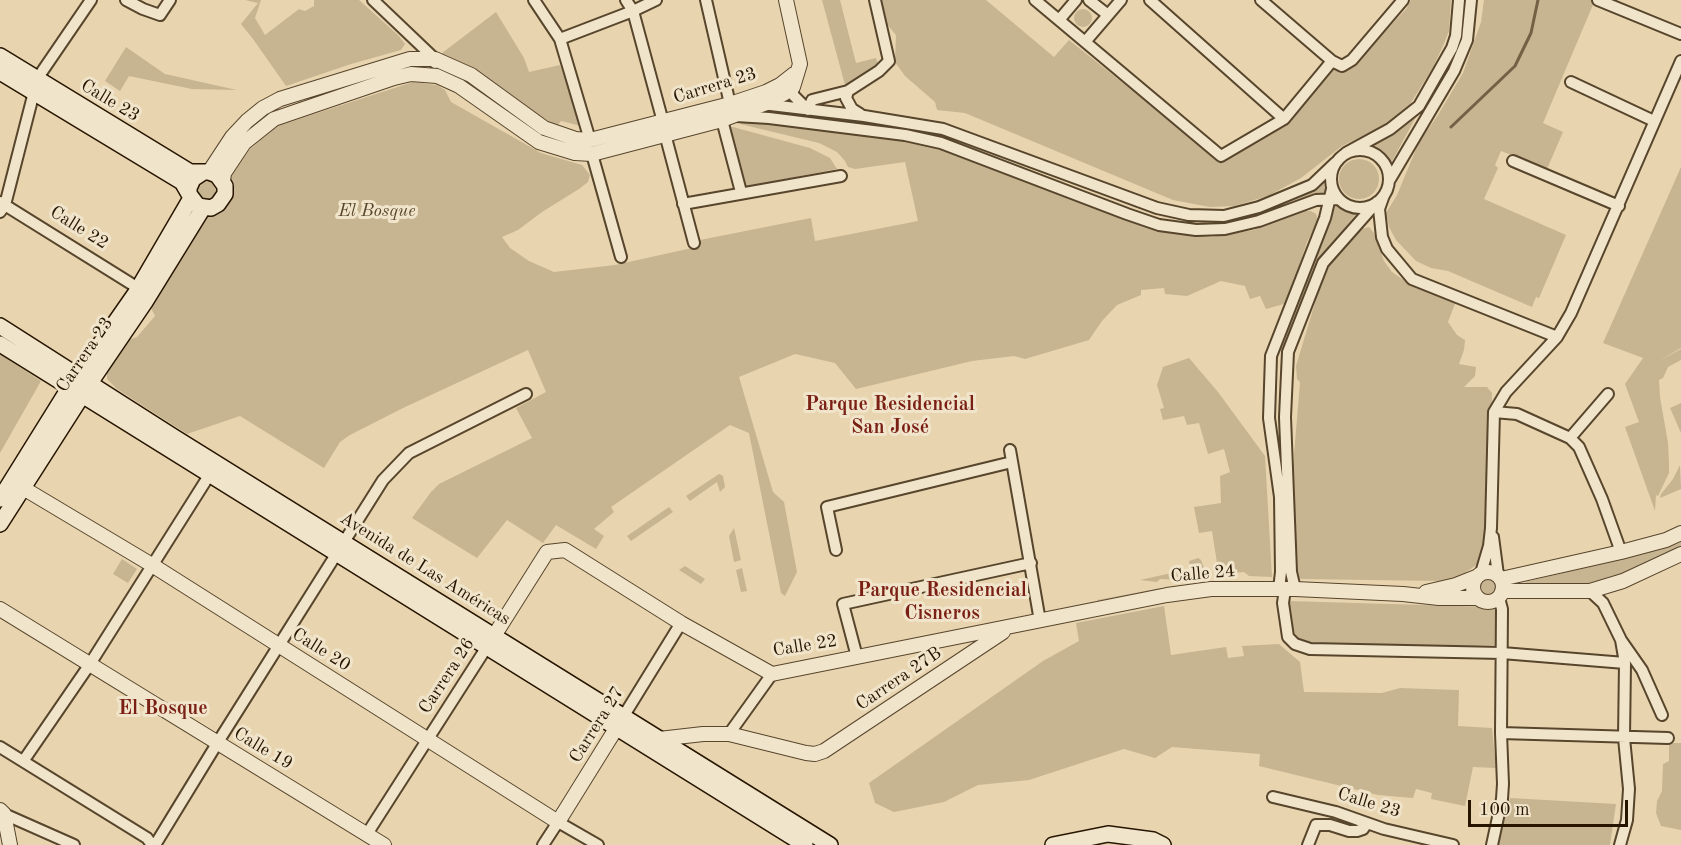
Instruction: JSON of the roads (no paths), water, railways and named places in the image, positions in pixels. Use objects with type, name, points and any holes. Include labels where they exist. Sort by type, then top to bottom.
[{"type":"main road","name":"Calle 23","points":[[0,56],[36,85],[182,182],[194,200]]},
{"type":"main road","name":"Calle 23","points":[[0,72],[36,85],[190,172],[205,173]]},
{"type":"main road","points":[[205,173],[217,176],[223,182],[225,194],[221,201],[211,208],[194,200],[193,179],[205,173]]},
{"type":"main road","name":"Carrera 23","points":[[0,524],[138,288],[194,200]]},
{"type":"main road","name":"Carrera 23","points":[[0,499],[80,385],[146,302],[194,200]]},
{"type":"main road","name":"Avenida de Las Américas","points":[[0,326],[80,385],[210,474],[340,546]]},
{"type":"main road","name":"Avenida de Las Américas","points":[[0,344],[80,385],[340,546],[620,723],[805,845]]},
{"type":"main road","name":"Avenida de Las Américas","points":[[620,723],[659,739],[830,845]]},
{"type":"main road","points":[[1053,845],[1142,838],[1163,845]]},
{"type":"street","points":[[2,206],[36,85],[91,0]]},
{"type":"street","points":[[126,0],[160,15],[170,0]]},
{"type":"street","points":[[373,0],[435,59],[437,76]]},
{"type":"street","points":[[534,0],[560,39],[621,257]]},
{"type":"street","points":[[626,0],[633,11],[694,243]]},
{"type":"street","points":[[560,39],[656,0]]},
{"type":"street","points":[[706,0],[741,192]]},
{"type":"street","points":[[786,0],[800,64],[793,95],[808,110]]},
{"type":"street","points":[[808,110],[812,100],[848,91],[879,71],[889,61],[875,0]]},
{"type":"street","points":[[1035,0],[1221,156],[1284,119],[1332,61]]},
{"type":"street","points":[[1059,20],[1076,0]]},
{"type":"street","points":[[1089,0],[1108,15]]},
{"type":"street","points":[[1085,42],[1121,0]]},
{"type":"street","points":[[1150,0],[1284,119]]},
{"type":"street","points":[[1261,0],[1332,61],[1342,66],[1352,60],[1403,0]]},
{"type":"street","points":[[764,104],[864,116],[943,129],[1157,208],[1189,215],[1224,216],[1259,207],[1312,185],[1346,153],[1390,129],[1419,106],[1452,48],[1456,36],[1459,0]]},
{"type":"street","points":[[1471,0],[1467,40],[1454,71],[1389,181],[1381,199],[1379,209],[1382,237],[1387,249],[1412,279],[1557,337]]},
{"type":"street","points":[[1598,0],[1681,34]]},
{"type":"street","name":"Carrera 23","points":[[205,173],[232,137],[248,121],[280,99],[410,59],[435,59],[471,75],[544,128],[591,147]]},
{"type":"street","points":[[1478,598],[1473,588],[1489,546],[1491,528],[1494,412],[1506,392],[1557,337],[1572,314],[1681,61]]},
{"type":"street","name":"Carrera 23","points":[[728,113],[780,85],[792,76],[800,64]]},
{"type":"street","name":"Carrera 23","points":[[223,182],[224,173],[244,143],[274,118],[411,74],[437,76],[465,89],[539,142],[575,153],[664,128],[764,104],[793,87]]},
{"type":"street","points":[[1571,82],[1654,121]]},
{"type":"street","points":[[848,91],[846,98],[852,109],[864,116]]},
{"type":"street","points":[[728,113],[905,135],[941,143],[1126,214],[1168,226],[1196,230],[1225,230],[1334,196],[1354,207],[1364,221],[1382,237]]},
{"type":"street","points":[[1346,153],[1361,150],[1376,154],[1386,166],[1389,181]]},
{"type":"street","points":[[1513,161],[1619,206]]},
{"type":"street","points":[[1286,589],[1281,572],[1280,497],[1269,418],[1271,356],[1334,196],[1331,176],[1335,163]]},
{"type":"street","points":[[684,204],[741,192],[841,176]]},
{"type":"street","points":[[1354,207],[1366,207],[1381,199]]},
{"type":"street","points":[[1381,199],[1364,221],[1323,263],[1288,352],[1285,417],[1291,572],[1283,603],[1288,637],[1295,644],[1310,650],[1502,653],[1626,663]]},
{"type":"street","points":[[1303,205],[1314,206],[1325,218]]},
{"type":"street","name":"Calle 22","points":[[2,206],[138,288]]},
{"type":"street","points":[[0,747],[147,838],[154,845],[383,480],[409,453],[526,394]]},
{"type":"street","points":[[1570,438],[1608,394]]},
{"type":"street","points":[[1494,412],[1517,414],[1570,438],[1579,447],[1622,552]]},
{"type":"street","points":[[1010,450],[1040,621]]},
{"type":"street","points":[[837,550],[827,507],[1012,462]]},
{"type":"street","points":[[24,760],[90,664],[210,474]]},
{"type":"street","name":"Calle 20","points":[[23,488],[152,565],[598,845]]},
{"type":"street","points":[[1491,528],[1496,545],[1495,563],[1502,609],[1503,792],[1492,845]]},
{"type":"street","points":[[1403,594],[1439,598],[1478,598],[1489,602],[1500,586],[1666,540],[1681,532]]},
{"type":"street","name":"Calle 22","points":[[565,550],[681,622],[772,674],[1010,628]]},
{"type":"street","name":"Carrera 26","points":[[367,834],[547,552],[565,550]]},
{"type":"street","points":[[1500,586],[1590,591],[1623,581],[1681,554]]},
{"type":"street","points":[[857,657],[843,604],[1031,563]]},
{"type":"street","points":[[1403,594],[1434,591],[1492,572],[1500,586]]},
{"type":"street","name":"Calle 24","points":[[1010,628],[1192,591],[1228,588],[1403,594]]},
{"type":"street","points":[[1590,591],[1603,603],[1621,640],[1642,670],[1662,715]]},
{"type":"street","name":"Calle 19","points":[[0,609],[384,845]]},
{"type":"street","name":"Carrera 27","points":[[543,845],[681,622]]},
{"type":"street","name":"Carrera 27B","points":[[729,734],[806,753],[815,754],[824,751],[1010,628]]},
{"type":"street","points":[[1620,845],[1627,820],[1629,789],[1624,738],[1626,663],[1621,640]]},
{"type":"street","points":[[659,739],[729,734],[772,674]]},
{"type":"street","points":[[1501,733],[1668,738]]},
{"type":"street","name":"Calle 23","points":[[1274,797],[1336,812],[1384,829],[1453,845]]},
{"type":"street","points":[[2,812],[10,845]]},
{"type":"street","points":[[2,812],[74,845]]},
{"type":"street","points":[[1308,845],[1316,825],[1330,825],[1348,831],[1357,831],[1364,829],[1367,823]]},
{"type":"waterway","points":[[1451,127],[1515,66],[1531,33],[1538,0]]},
{"type":"district","name":"Parque Residencial San José","points":[[890,416]]},
{"type":"district","name":"Parque Residencial Cisneros","points":[[942,602]]},
{"type":"district","name":"El Bosque","points":[[163,709]]}]
